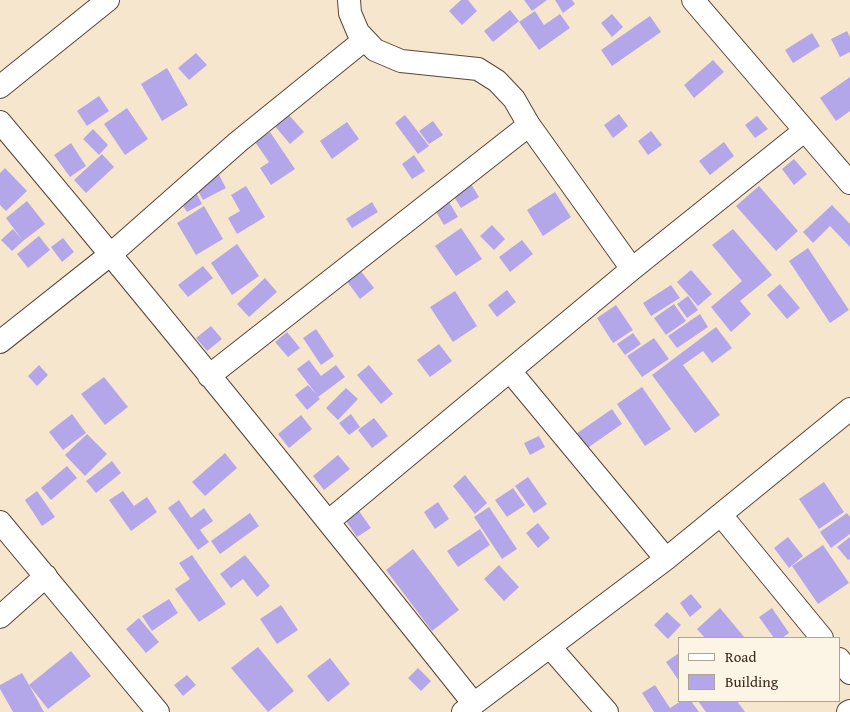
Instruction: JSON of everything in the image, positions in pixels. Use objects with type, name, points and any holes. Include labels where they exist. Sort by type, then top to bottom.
[{"type":"street","points":[[0,87],[107,0]]},
{"type":"street","points":[[349,0],[350,13],[364,40],[375,50],[395,59],[478,69],[488,73],[514,98],[529,124],[632,269]]},
{"type":"street","points":[[693,0],[850,183]]},
{"type":"street","points":[[0,342],[111,254],[238,142],[364,40]]},
{"type":"street","points":[[0,122],[111,254],[329,521],[468,708],[666,559],[850,410]]},
{"type":"street","points":[[209,376],[529,124]]},
{"type":"street","points":[[329,521],[632,269],[804,131]]},
{"type":"street","points":[[510,371],[666,559]]},
{"type":"street","points":[[721,515],[821,637]]},
{"type":"street","points":[[0,522],[158,712]]},
{"type":"street","points":[[0,617],[46,576]]},
{"type":"street","points":[[550,647],[607,712]]},
{"type":"street","points":[[840,660],[850,673]]},
{"type":"building","points":[[461,0],[468,0],[477,11],[462,25],[449,11]]},
{"type":"building","points":[[524,0],[547,0],[532,11]]},
{"type":"building","points":[[555,0],[572,0],[575,4],[563,13]]},
{"type":"building","points":[[510,10],[519,21],[493,42],[484,31]]},
{"type":"building","points":[[535,11],[544,25],[560,14],[570,28],[539,50],[519,22]]},
{"type":"building","points":[[612,14],[623,27],[612,37],[601,23]]},
{"type":"building","points":[[650,16],[661,32],[612,66],[601,50]]},
{"type":"building","points":[[847,31],[850,37],[850,52],[840,57],[831,39]]},
{"type":"building","points":[[812,33],[820,46],[793,63],[785,50]]},
{"type":"building","points":[[196,53],[207,65],[189,80],[178,68]]},
{"type":"building","points":[[713,60],[724,72],[694,98],[684,85]]},
{"type":"building","points":[[167,68],[188,105],[162,121],[141,84]]},
{"type":"building","points":[[850,77],[850,111],[836,121],[820,98]]},
{"type":"building","points":[[99,96],[109,111],[87,126],[77,111]]},
{"type":"building","points":[[127,108],[148,139],[125,155],[104,124]]},
{"type":"building","points":[[288,114],[304,132],[290,144],[274,125]]},
{"type":"building","points":[[619,114],[628,126],[613,138],[604,125]]},
{"type":"building","points":[[405,115],[429,146],[418,154],[395,123]]},
{"type":"building","points":[[757,116],[768,129],[755,138],[745,125]]},
{"type":"building","points":[[433,121],[443,135],[429,144],[419,131]]},
{"type":"building","points":[[347,122],[359,139],[332,159],[320,141]]},
{"type":"building","points":[[93,129],[108,145],[99,155],[83,139]]},
{"type":"building","points":[[651,131],[662,145],[648,155],[638,141]]},
{"type":"building","points":[[270,132],[295,169],[271,185],[260,168],[269,162],[255,142]]},
{"type":"building","points":[[724,142],[734,156],[710,175],[699,161]]},
{"type":"building","points":[[71,143],[86,166],[70,177],[54,155]]},
{"type":"building","points":[[102,154],[114,167],[86,193],[74,180]]},
{"type":"building","points":[[414,155],[425,171],[412,179],[402,164]]},
{"type":"building","points":[[794,159],[807,174],[794,185],[782,169]]},
{"type":"building","points":[[5,168],[27,191],[6,211],[0,205],[0,173]]},
{"type":"building","points":[[218,173],[226,188],[203,200],[195,186]]},
{"type":"building","points":[[471,184],[479,197],[461,208],[453,195]]},
{"type":"building","points":[[246,186],[265,217],[237,234],[228,218],[240,211],[231,195]]},
{"type":"building","points":[[759,186],[798,231],[776,251],[736,206]]},
{"type":"building","points":[[196,192],[202,204],[187,212],[180,201]]},
{"type":"building","points":[[555,192],[571,217],[543,236],[527,210]]},
{"type":"building","points":[[27,201],[45,224],[23,241],[6,218]]},
{"type":"building","points":[[372,202],[378,212],[352,228],[346,219]]},
{"type":"building","points":[[449,202],[458,217],[444,225],[435,210]]},
{"type":"building","points":[[832,205],[850,224],[850,247],[830,226],[813,243],[803,232]]},
{"type":"building","points":[[204,206],[223,239],[196,255],[177,223]]},
{"type":"building","points":[[492,225],[505,239],[494,250],[480,236]]},
{"type":"building","points":[[461,228],[482,259],[456,276],[435,246]]},
{"type":"building","points":[[13,229],[23,241],[12,251],[1,240]]},
{"type":"building","points":[[733,229],[772,275],[740,301],[751,314],[731,332],[711,307],[742,281],[712,245]]},
{"type":"building","points":[[39,236],[50,250],[28,268],[17,254]]},
{"type":"building","points":[[63,238],[74,252],[62,262],[51,247]]},
{"type":"building","points":[[522,240],[533,254],[510,272],[499,257]]},
{"type":"building","points":[[237,244],[259,276],[232,295],[211,263]]},
{"type":"building","points":[[808,248],[849,310],[830,323],[789,261]]},
{"type":"building","points":[[203,266],[213,278],[188,297],[178,285]]},
{"type":"building","points":[[360,270],[374,288],[360,299],[346,280]]},
{"type":"building","points":[[691,270],[712,294],[698,306],[677,282]]},
{"type":"building","points":[[265,278],[277,292],[249,317],[237,304]]},
{"type":"building","points":[[780,284],[800,308],[787,319],[767,295]]},
{"type":"building","points":[[671,285],[680,298],[651,316],[643,303]]},
{"type":"building","points":[[507,290],[516,302],[497,317],[488,305]]},
{"type":"building","points":[[455,291],[477,326],[453,342],[430,307]]},
{"type":"building","points":[[688,296],[698,310],[687,318],[677,304]]},
{"type":"building","points":[[674,304],[686,321],[666,335],[654,318]]},
{"type":"building","points":[[616,305],[633,330],[613,343],[597,318]]},
{"type":"building","points":[[700,314],[708,327],[677,348],[668,336]]},
{"type":"building","points":[[211,326],[222,339],[207,351],[196,338]]},
{"type":"building","points":[[716,327],[732,348],[712,363],[703,351],[683,365],[720,415],[695,433],[652,375]]},
{"type":"building","points":[[316,329],[334,356],[321,365],[303,338]]},
{"type":"building","points":[[287,332],[300,348],[288,357],[275,342]]},
{"type":"building","points":[[633,333],[641,344],[625,355],[617,344]]},
{"type":"building","points":[[654,338],[669,359],[642,377],[627,356]]},
{"type":"building","points":[[439,344],[452,361],[430,377],[417,360]]},
{"type":"building","points":[[309,360],[321,376],[336,365],[345,377],[318,397],[320,399],[307,410],[295,395],[308,385],[317,395],[297,369]]},
{"type":"building","points":[[39,365],[48,375],[37,386],[28,376]]},
{"type":"building","points":[[369,365],[393,394],[381,404],[357,375]]},
{"type":"building","points":[[104,377],[128,407],[105,425],[81,394]]},
{"type":"building","points":[[642,387],[671,429],[645,446],[617,404]]},
{"type":"building","points":[[346,388],[358,399],[338,420],[326,408]]},
{"type":"building","points":[[612,409],[622,424],[586,449],[576,434]]},
{"type":"building","points":[[72,414],[86,433],[63,450],[49,432]]},
{"type":"building","points":[[351,414],[360,427],[349,435],[339,423]]},
{"type":"building","points":[[301,415],[312,429],[289,448],[278,434]]},
{"type":"building","points":[[374,418],[388,436],[372,448],[358,430]]},
{"type":"building","points":[[87,434],[107,454],[85,476],[65,455]]},
{"type":"building","points":[[539,436],[545,447],[530,455],[524,443]]},
{"type":"building","points":[[225,453],[237,468],[205,496],[192,482]]},
{"type":"building","points":[[338,455],[350,469],[324,490],[313,476]]},
{"type":"building","points":[[112,461],[121,473],[96,493],[86,481]]},
{"type":"building","points":[[67,466],[77,478],[51,500],[41,488]]},
{"type":"building","points":[[465,475],[487,503],[475,514],[453,486]]},
{"type":"building","points":[[528,477],[547,504],[534,513],[515,486]]},
{"type":"building","points":[[824,482],[844,512],[819,529],[799,499]]},
{"type":"building","points":[[513,488],[525,505],[507,517],[495,500]]},
{"type":"building","points":[[37,491],[55,517],[42,526],[25,500]]},
{"type":"building","points":[[123,491],[134,506],[147,497],[157,512],[131,531],[109,500]]},
{"type":"building","points":[[179,500],[191,518],[204,508],[213,521],[200,530],[209,542],[198,550],[168,508]]},
{"type":"building","points":[[438,502],[449,519],[435,529],[424,512]]},
{"type":"building","points":[[489,507],[517,549],[502,559],[474,517]]},
{"type":"building","points":[[359,511],[371,528],[357,537],[346,521]]},
{"type":"building","points":[[250,513],[259,526],[220,554],[211,541]]},
{"type":"building","points":[[847,513],[850,517],[850,534],[831,548],[820,532]]},
{"type":"building","points":[[538,523],[550,538],[538,548],[526,533]]},
{"type":"building","points":[[480,529],[490,545],[458,567],[447,551]]},
{"type":"building","points":[[788,537],[803,556],[789,568],[774,548]]},
{"type":"building","points":[[850,537],[850,559],[848,560],[837,547]]},
{"type":"building","points":[[823,545],[849,583],[818,604],[792,566]]},
{"type":"building","points":[[413,549],[459,610],[432,631],[386,570]]},
{"type":"building","points":[[192,555],[226,604],[199,622],[175,589],[190,579],[179,563]]},
{"type":"building","points":[[245,555],[270,586],[257,597],[243,579],[231,588],[220,574]]},
{"type":"building","points":[[499,565],[519,587],[504,601],[484,579]]},
{"type":"building","points":[[691,594],[702,607],[690,617],[680,603]]},
{"type":"building","points":[[169,599],[178,613],[152,631],[142,616]]},
{"type":"building","points":[[281,605],[298,630],[277,644],[260,619]]},
{"type":"building","points":[[720,608],[744,637],[704,637],[697,629]]},
{"type":"building","points":[[772,608],[789,633],[783,637],[773,637],[759,617]]},
{"type":"building","points":[[667,612],[681,625],[668,639],[654,625]]},
{"type":"building","points":[[139,618],[159,642],[146,653],[126,629]]},
{"type":"building","points":[[258,647],[294,691],[268,712],[231,668]]},
{"type":"building","points":[[71,651],[91,676],[48,709],[29,685]]},
{"type":"building","points":[[678,654],[678,680],[666,662]]},
{"type":"building","points":[[330,658],[350,684],[328,702],[307,676]]},
{"type":"building","points":[[418,668],[431,681],[421,691],[408,678]]},
{"type":"building","points":[[22,673],[44,712],[13,712],[0,689],[0,685]]},
{"type":"building","points":[[187,675],[196,685],[183,696],[174,685]]},
{"type":"building","points":[[655,685],[670,708],[679,702],[692,702],[699,712],[654,712],[642,693]]},
{"type":"building","points":[[699,702],[738,702],[745,712],[706,712]]}]
